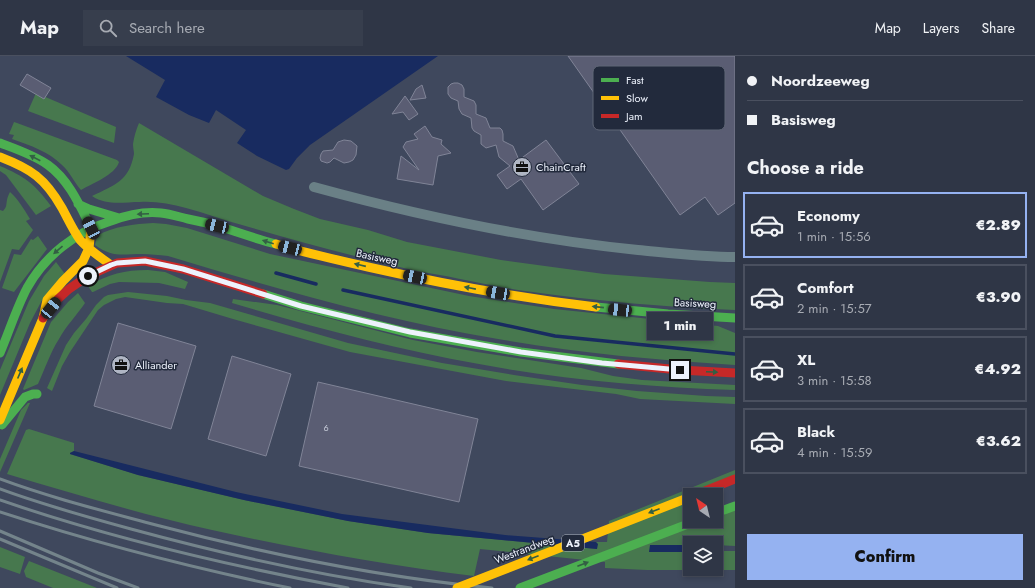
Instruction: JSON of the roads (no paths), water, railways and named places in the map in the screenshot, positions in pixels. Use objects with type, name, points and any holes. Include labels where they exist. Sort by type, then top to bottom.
[{"type":"main road","points":[[0,143],[35,158],[48,166],[64,181],[91,228],[89,248],[83,261],[62,281],[46,300],[43,318],[0,420]]},
{"type":"main road","points":[[0,157],[32,172],[44,182],[56,197],[78,236],[89,248],[111,265]]},
{"type":"main road","points":[[78,204],[119,218]]},
{"type":"main road","name":"Basisweg","points":[[0,353],[23,297],[34,277],[57,250],[91,228],[119,218],[137,214],[163,213],[217,226],[275,244],[333,259],[462,287],[577,305],[735,318]]},
{"type":"main road","points":[[43,318],[58,299],[69,289],[88,276],[117,263],[145,261],[183,269],[301,306],[410,332],[521,352],[602,363],[735,373]]},
{"type":"main road","points":[[0,427],[25,398],[33,394],[37,394]]},
{"type":"main road","points":[[714,488],[735,480]]},
{"type":"main road","name":"Westrandweg","points":[[457,588],[683,500]]},
{"type":"main road","points":[[723,510],[735,506]]},
{"type":"main road","name":"A5","points":[[520,588],[683,526]]},
{"type":"street","points":[[314,188],[370,203],[460,223],[544,238],[669,253],[735,257]]},
{"type":"water","points":[[126,56],[438,56],[310,145],[297,158],[289,169],[286,170],[257,156],[237,143],[246,130],[216,110],[209,123],[189,115],[156,97],[165,80]]},
{"type":"water","points":[[74,451],[236,492],[342,514],[505,535],[596,542],[598,544],[597,549],[428,533],[348,521],[244,500],[138,475],[70,454]]},
{"type":"water","points":[[650,545],[683,545],[683,552],[649,552]]},
{"type":"waterway","points":[[276,273],[316,284]]},
{"type":"waterway","points":[[343,290],[555,336],[735,354]]},
{"type":"railway","points":[[0,479],[78,504],[239,546],[407,578],[492,588]]},
{"type":"railway","points":[[0,489],[82,515],[200,547],[340,577],[411,588]]},
{"type":"railway","points":[[0,500],[85,527],[172,550],[216,561],[348,588]]},
{"type":"railway","points":[[0,512],[144,554],[290,588]]},
{"type":"railway","points":[[0,531],[98,573],[138,588]]},
{"type":"railway","points":[[0,539],[117,588]]},
{"type":"place","name":"ChainCraft","points":[[522,167]]},
{"type":"place","name":"Alliander","points":[[121,365]]}]
